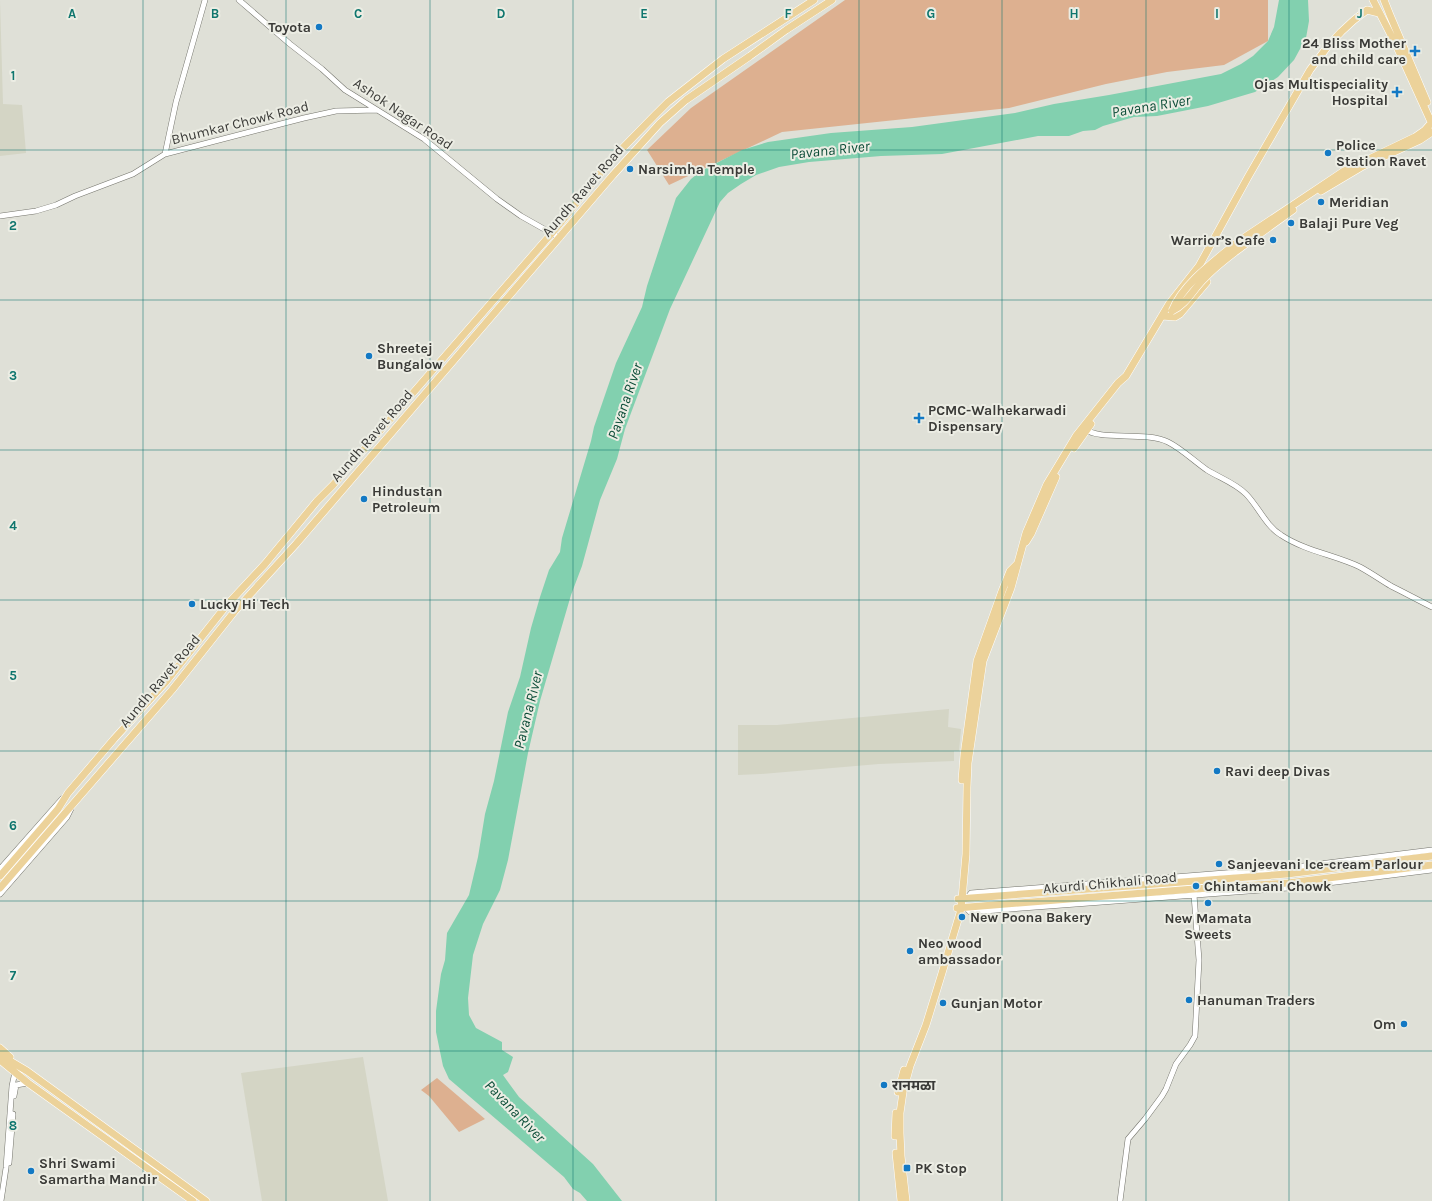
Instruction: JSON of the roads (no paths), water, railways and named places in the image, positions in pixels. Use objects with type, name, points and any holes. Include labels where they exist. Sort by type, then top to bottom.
[{"type":"main road","name":"Aundh Ravet Road","points":[[61,811],[68,793],[114,739],[165,684],[226,606],[265,564],[317,501],[342,475],[552,233],[610,161],[668,102],[723,59],[814,0]]},
{"type":"main road","name":"Aundh Ravet Road","points":[[61,811],[76,800],[172,690],[234,612],[296,544],[623,164],[674,110],[694,94],[791,26],[832,0]]},
{"type":"main road","points":[[1167,314],[1173,299],[1199,266],[1310,70],[1328,46],[1373,0],[1384,14],[1432,113]]},
{"type":"main road","points":[[1241,243],[1344,171],[1415,137],[1432,123],[1384,14],[1384,0]]},
{"type":"main road","points":[[1354,20],[1367,10],[1384,14]]},
{"type":"main road","points":[[906,1201],[896,1107],[905,1074],[928,1017],[961,908],[968,763],[983,661],[1011,588],[1023,547],[1031,534],[1045,495],[1085,428],[1103,405],[1121,386],[1123,380],[1167,314],[1193,281],[1214,261],[1326,188],[1363,166],[1420,140],[1432,132]]},
{"type":"main road","points":[[1167,314],[1175,317],[1180,314],[1207,282],[1199,266]]},
{"type":"main road","points":[[0,876],[61,811]]},
{"type":"main road","points":[[0,888],[61,811]]},
{"type":"main road","name":"Akurdi Chikhali Road","points":[[962,899],[1194,878],[1287,874],[1432,856]]},
{"type":"main road","name":"Akurdi Chikhali Road","points":[[961,908],[1288,883],[1432,865]]},
{"type":"main road","points":[[0,1048],[9,1056],[28,1083],[193,1201]]},
{"type":"main road","points":[[1,1059],[206,1201]]},
{"type":"main road","points":[[898,1133],[896,1163],[901,1201]]},
{"type":"street","points":[[165,154],[176,102],[206,0]]},
{"type":"street","name":"Ashok Nagar Road","points":[[239,0],[290,44],[322,68],[345,90],[424,139],[497,199],[521,216],[560,238]]},
{"type":"street","name":"Bhumkar Chowk Road","points":[[0,216],[36,211],[56,206],[75,196],[133,174],[165,154],[336,111],[378,110]]},
{"type":"street","points":[[1085,428],[1089,432],[1147,436],[1168,442],[1207,470],[1241,490],[1281,535],[1300,545],[1335,557],[1360,568],[1391,586],[1432,606]]},
{"type":"street","points":[[0,869],[68,793]]},
{"type":"street","points":[[0,894],[67,817],[76,800]]},
{"type":"street","points":[[1120,1201],[1128,1139],[1162,1096],[1176,1064],[1195,1036],[1199,960],[1193,891],[1194,878],[1432,850]]},
{"type":"street","points":[[1193,891],[1288,888],[1432,870]]},
{"type":"street","points":[[2,1201],[10,1152],[14,1094],[20,1071]]},
{"type":"street","points":[[2,1201],[12,1086],[20,1071]]},
{"type":"street","points":[[16,1085],[28,1083]]},
{"type":"water","name":"Pavana River","points":[[1279,0],[1308,0],[1309,21],[1306,38],[1294,60],[1278,77],[1255,92],[1208,106],[1157,116],[1134,117],[1103,126],[1095,130],[1083,131],[1069,136],[1038,136],[942,154],[881,156],[809,162],[779,167],[756,175],[728,193],[720,202],[670,309],[625,429],[617,459],[600,500],[582,566],[571,595],[540,701],[528,753],[508,860],[500,890],[483,924],[473,955],[468,998],[469,1015],[476,1028],[502,1042],[502,1050],[513,1057],[508,1072],[503,1075],[519,1097],[593,1164],[622,1201],[587,1201],[580,1193],[573,1189],[564,1177],[449,1079],[443,1066],[436,1032],[436,1011],[441,974],[445,960],[447,933],[469,895],[478,857],[485,814],[494,781],[508,712],[520,677],[531,628],[540,597],[549,570],[560,552],[562,538],[594,427],[616,363],[642,307],[647,286],[676,198],[691,179],[701,171],[742,150],[768,142],[831,133],[912,127],[1015,113],[1054,104],[1221,74],[1253,56],[1268,41],[1274,27]]},
{"type":"place","name":"Toyota","points":[[319,27]]},
{"type":"place","name":"24 Bliss Mother and child care","points":[[1415,51]]},
{"type":"place","name":"Ojas Multispeciality Hospital","points":[[1397,92]]},
{"type":"place","name":"Police Station Ravet","points":[[1328,153]]},
{"type":"place","name":"Narsimha Temple","points":[[630,169]]},
{"type":"place","name":"Meridian","points":[[1321,202]]},
{"type":"place","name":"Balaji Pure Veg","points":[[1291,223]]},
{"type":"place","name":"Warrior’s Cafe","points":[[1273,240]]},
{"type":"place","name":"Shreetej Bungalow","points":[[369,356]]},
{"type":"place","name":"PCMC-Walhekarwadi Dispensary","points":[[919,418]]},
{"type":"place","name":"Hindustan Petroleum","points":[[364,499]]},
{"type":"place","name":"Lucky Hi Tech","points":[[192,604]]},
{"type":"place","name":"Ravi deep Divas","points":[[1217,771]]},
{"type":"place","name":"Sanjeevani Ice-cream Parlour","points":[[1219,864]]},
{"type":"place","name":"Chintamani Chowk","points":[[1196,886]]},
{"type":"place","name":"New Mamata Sweets","points":[[1208,903]]},
{"type":"place","name":"New Poona Bakery","points":[[962,917]]},
{"type":"place","name":"Neo wood ambassador","points":[[910,951]]},
{"type":"place","name":"Hanuman Traders","points":[[1189,1000]]},
{"type":"place","name":"Gunjan Motor","points":[[943,1003]]},
{"type":"place","name":"Om","points":[[1404,1024]]},
{"type":"place","name":"रानमळा","points":[[884,1085]]},
{"type":"place","name":"PK Stop","points":[[907,1168]]},
{"type":"place","name":"Shri Swami Samartha Mandir","points":[[31,1171]]}]
